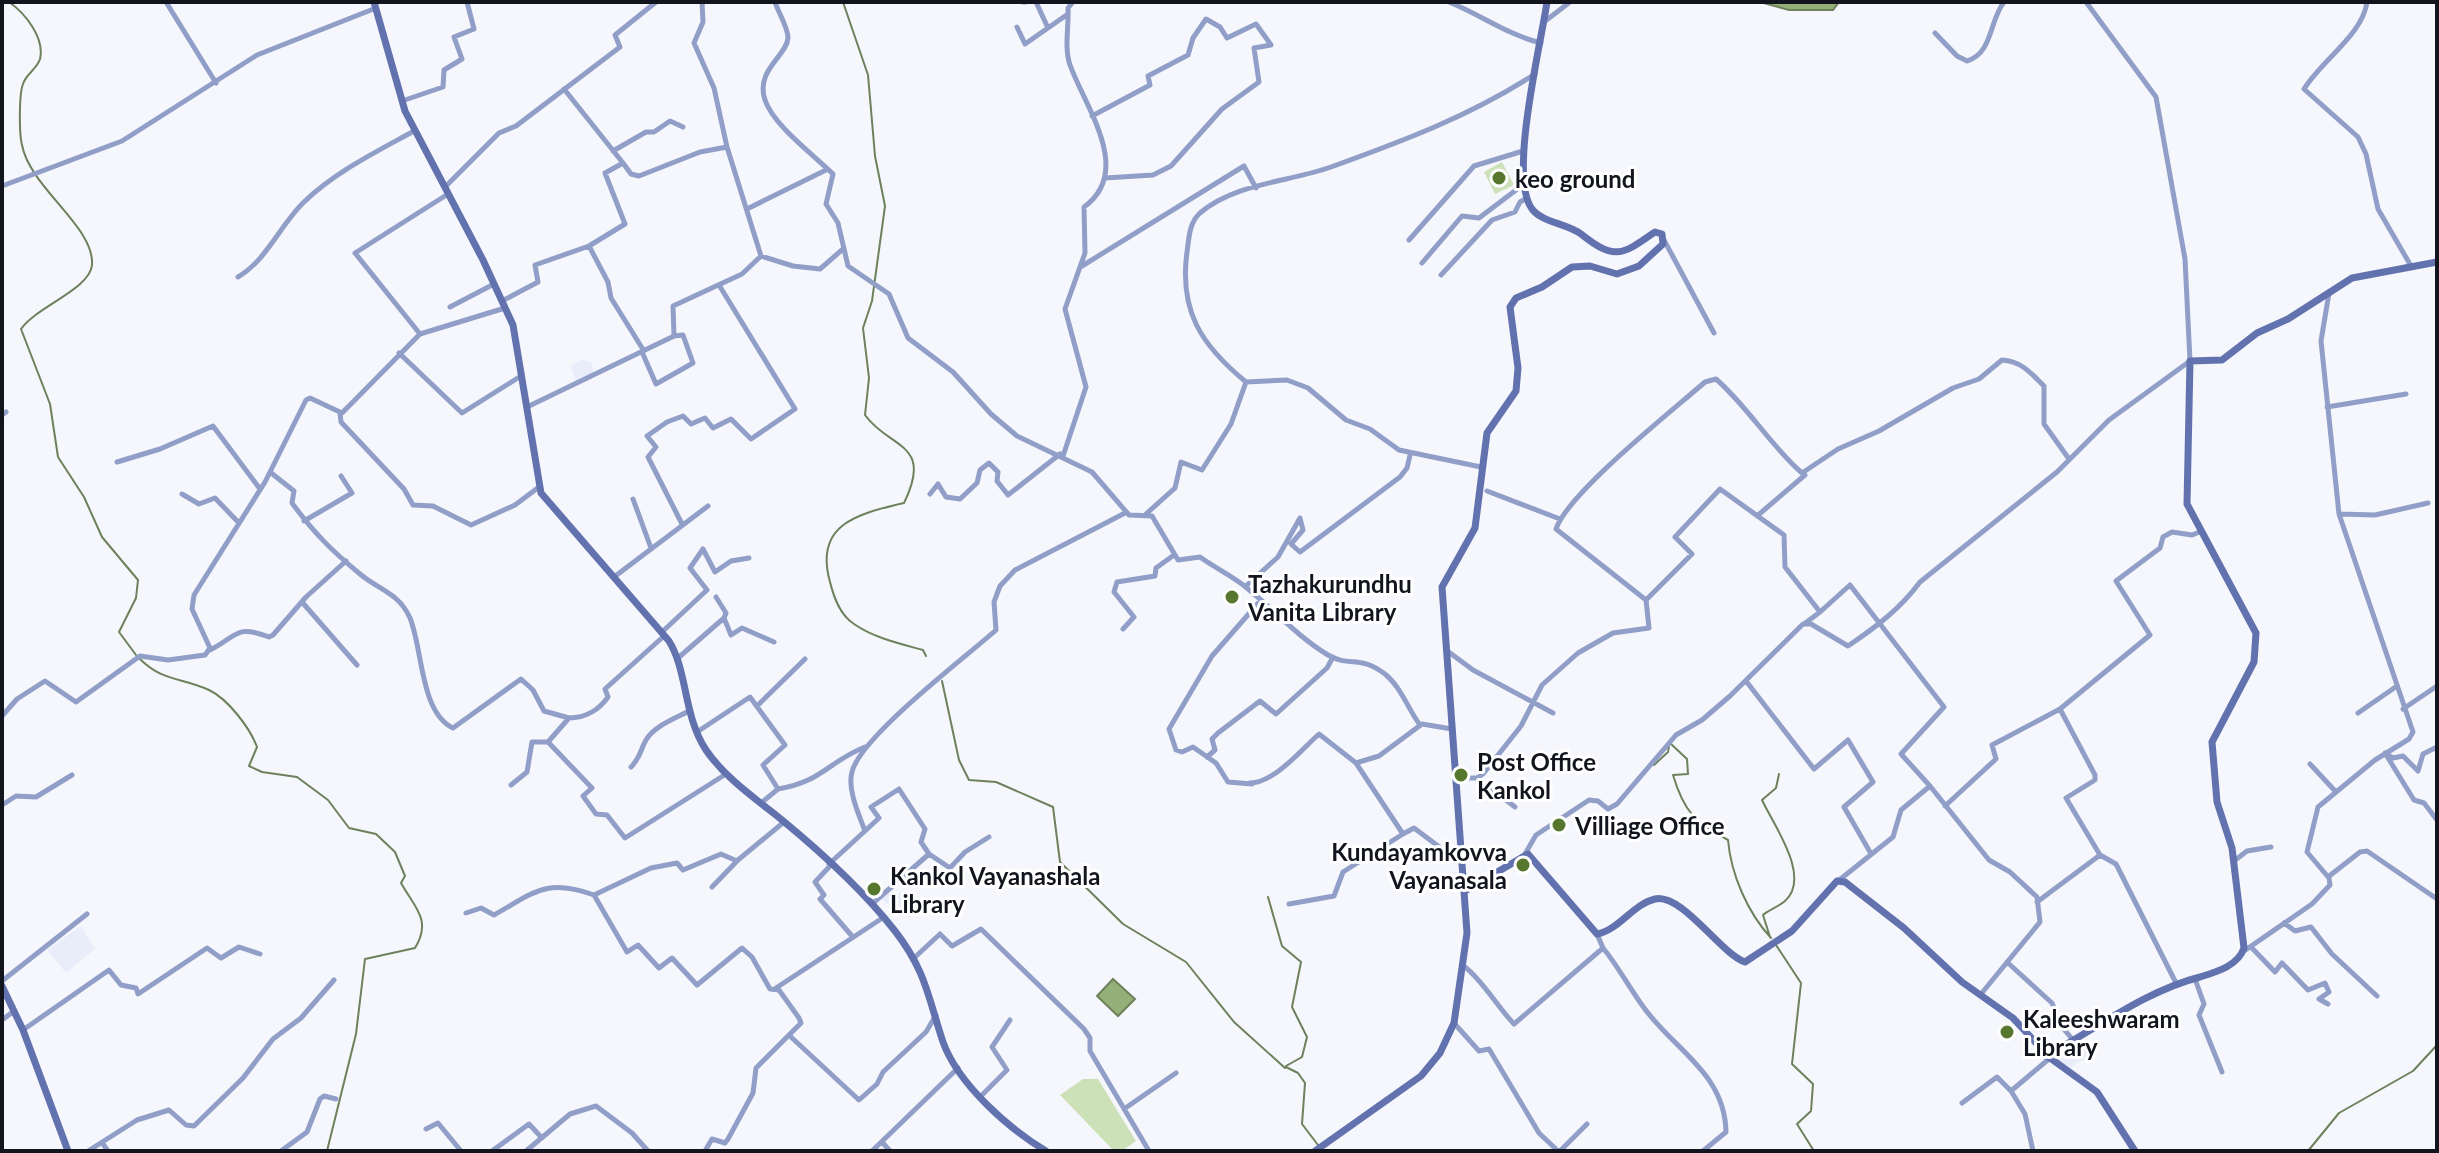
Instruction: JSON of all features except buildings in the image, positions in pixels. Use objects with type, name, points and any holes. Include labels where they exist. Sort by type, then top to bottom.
[{"type":"main road","points":[[1315,1151],[1421,1076],[1440,1053],[1454,1023],[1465,967],[1465,891],[1442,587],[1475,528],[1481,467],[1491,423],[1512,398],[1517,384],[1518,368],[1510,315],[1512,302],[1578,265],[1617,274],[1628,271],[1648,258],[1664,239],[1655,232],[1627,251],[1604,251],[1571,227],[1540,216],[1527,198],[1523,151],[1547,2]]},
{"type":"main road","points":[[375,5],[402,102],[414,131],[495,283],[513,325],[539,487],[664,634],[678,658],[689,711],[697,732],[726,774],[784,822],[884,917],[914,958],[928,985],[942,1040],[958,1067],[998,1119],[1046,1151]]},
{"type":"main road","points":[[2048,1057],[2176,983],[2227,966],[2247,949],[2233,861],[2217,802],[2212,742],[2254,662],[2256,633],[2187,504],[2190,361],[2222,360],[2257,333],[2288,319],[2352,278],[2437,262]]},
{"type":"main road","points":[[1465,891],[1525,855],[1553,881],[1597,934],[1650,901],[1663,899],[1690,916],[1745,962],[1792,931],[1837,881],[1845,882],[1893,919],[1931,956],[2013,1018],[2048,1057],[2097,1092],[2135,1151]]},
{"type":"main road","points":[[2,983],[68,1151]]},
{"type":"street","points":[[166,2],[216,83]]},
{"type":"street","points":[[402,102],[443,87],[444,70],[462,59],[454,37],[474,29],[467,2]]},
{"type":"street","points":[[420,334],[355,253],[447,190],[499,133],[516,126],[620,47],[615,35],[656,2]]},
{"type":"street","points":[[702,2],[704,16],[694,43],[714,88],[727,147],[749,208],[761,256]]},
{"type":"street","points":[[775,2],[788,37],[785,47],[771,63],[764,99],[776,119],[833,174],[826,204],[838,223],[848,266],[889,294],[908,338],[953,372],[991,414],[1017,436],[1092,472],[1125,513]]},
{"type":"street","points":[[1036,2],[1048,28]]},
{"type":"street","points":[[930,494],[938,484],[946,497],[960,499],[977,483],[980,470],[989,463],[998,472],[997,481],[1008,495],[1062,455],[1086,387],[1065,309],[1086,246],[1084,207],[1102,188],[1108,168],[1088,99],[1070,66],[1069,14],[1073,2]]},
{"type":"street","points":[[1449,2],[1478,13],[1515,37],[1541,43]]},
{"type":"street","points":[[1544,23],[1570,2]]},
{"type":"street","points":[[1935,33],[1957,56],[1967,61],[1976,58],[1986,47],[1991,24],[2004,2]]},
{"type":"street","points":[[1803,624],[1811,624],[1848,646],[1879,625],[1906,601],[1920,582],[2069,459],[2109,420],[2190,361],[2185,259],[2156,97],[2086,2]]},
{"type":"street","points":[[2367,2],[2358,28],[2317,68],[2304,89],[2358,137],[2366,154],[2378,209],[2411,266]]},
{"type":"street","points":[[2,186],[122,141],[257,55],[375,5]]},
{"type":"street","points":[[1017,27],[1025,44],[1069,14]]},
{"type":"street","points":[[1092,116],[1150,85],[1148,76],[1188,55],[1193,38],[1206,19],[1220,27],[1227,38],[1256,24],[1271,45],[1254,48],[1259,82],[1222,109],[1171,166],[1153,175],[1105,178]]},
{"type":"street","points":[[1246,382],[1190,317],[1183,277],[1191,225],[1199,214],[1222,198],[1328,168],[1435,128],[1484,107],[1536,74]]},
{"type":"street","points":[[564,89],[631,174],[639,176],[700,152],[727,147]]},
{"type":"street","points":[[613,151],[670,121],[683,127]]},
{"type":"street","points":[[238,277],[255,264],[303,202],[342,172],[414,131]]},
{"type":"street","points":[[1409,240],[1474,166],[1523,151]]},
{"type":"street","points":[[340,413],[420,334],[504,305],[538,282],[535,265],[589,246],[625,224],[605,173],[623,163]]},
{"type":"street","points":[[1081,267],[1244,166],[1256,188]]},
{"type":"street","points":[[749,208],[828,169]]},
{"type":"street","points":[[1422,263],[1462,216],[1479,218],[1524,184]]},
{"type":"street","points":[[1441,275],[1492,220],[1515,212],[1527,198]]},
{"type":"street","points":[[1664,239],[1714,333]]},
{"type":"street","points":[[527,407],[643,351],[674,336],[683,335],[693,363],[656,384],[643,351],[611,298],[608,282],[589,246]]},
{"type":"street","points":[[761,256],[793,266],[820,269],[844,249]]},
{"type":"street","points":[[674,336],[673,306],[742,274],[761,256]]},
{"type":"street","points":[[450,307],[495,283]]},
{"type":"street","points":[[682,524],[648,457],[656,447],[647,436],[667,422],[683,416],[691,424],[705,418],[713,428],[731,419],[751,439],[795,409],[719,285]]},
{"type":"street","points":[[2328,1004],[2319,999],[2329,992],[2325,983],[2308,990],[2282,963],[2275,972],[2247,949],[2326,893],[2330,885],[2328,877],[2307,852],[2316,809],[2385,753],[2412,736],[2339,514],[2321,341],[2330,290]]},
{"type":"street","points":[[399,353],[462,413],[522,376]]},
{"type":"street","points":[[1757,516],[1838,449],[1879,431],[1953,388],[1979,379],[2002,360],[2023,366],[2044,386],[2044,424],[2069,459]]},
{"type":"street","points":[[1477,778],[1509,742],[1542,685],[1578,653],[1613,633],[1649,628],[1646,600],[1556,529],[1560,519],[1652,427],[1710,380],[1716,379],[1792,464],[1807,473]]},
{"type":"street","points":[[1246,382],[1287,380],[1308,388],[1346,420],[1370,429],[1410,455],[1481,467]]},
{"type":"street","points":[[1146,514],[1175,488],[1181,462],[1202,470],[1231,424],[1246,382]]},
{"type":"street","points":[[2327,407],[2406,394]]},
{"type":"street","points":[[209,650],[192,609],[194,595],[270,472],[306,400],[310,398],[340,413]]},
{"type":"street","points":[[340,413],[341,422],[404,489],[413,505],[433,506],[471,525],[515,505],[539,487]]},
{"type":"street","points":[[117,462],[160,449],[213,426],[260,489]]},
{"type":"street","points":[[1246,586],[1278,557],[1300,518],[1303,530],[1291,544],[1300,552],[1400,477],[1407,468],[1410,455]]},
{"type":"street","points":[[270,472],[294,491],[292,503],[304,521],[346,561],[400,601],[410,618],[425,671],[429,704],[445,724],[453,728],[521,679],[533,690],[544,711],[580,718],[604,703],[608,697],[605,689],[707,590],[690,568],[703,549],[715,572],[731,561],[749,558]]},
{"type":"street","points":[[304,521],[352,493],[341,476]]},
{"type":"street","points":[[1646,600],[1692,554],[1675,537],[1720,489],[1784,535],[1785,567],[1820,612]]},
{"type":"street","points":[[1487,491],[1560,519]]},
{"type":"street","points":[[182,494],[199,504],[215,498],[220,500],[239,523]]},
{"type":"street","points":[[633,499],[651,548]]},
{"type":"street","points":[[2339,514],[2375,515],[2428,503]]},
{"type":"street","points":[[614,578],[708,506]]},
{"type":"street","points":[[865,831],[854,795],[852,771],[870,746],[922,691],[996,630],[994,602],[1000,586],[1015,570],[1125,513],[1146,514],[1158,524],[1174,555],[1184,561],[1200,557],[1246,586],[1260,601],[1333,657],[1370,663],[1396,685],[1420,725]]},
{"type":"street","points":[[1945,806],[1996,759],[1992,745],[2060,709],[2150,635],[2116,581],[2160,548],[2163,537],[2172,532],[2192,535],[2202,531]]},
{"type":"street","points":[[1123,629],[1134,617],[1114,592],[1117,582],[1155,576],[1156,568],[1174,555]]},
{"type":"street","points":[[2,716],[17,699],[45,681],[72,702],[79,701],[138,657],[196,659],[242,630],[269,637],[346,561]]},
{"type":"street","points":[[1525,855],[1536,835],[1589,800],[1598,801],[1608,809],[1617,804],[1676,735],[1702,720],[1803,624],[1850,585],[1944,707],[1901,754],[1989,860],[2010,872],[2037,897],[2040,922],[1981,994]]},
{"type":"street","points":[[678,658],[724,618],[726,613],[716,597]]},
{"type":"street","points":[[1260,601],[1212,656],[1169,729],[1176,750],[1182,752],[1193,747],[1222,769],[1228,782],[1252,784],[1293,763],[1319,734],[1356,763],[1403,834]]},
{"type":"street","points":[[302,602],[357,665]]},
{"type":"street","points":[[724,618],[731,635],[742,628],[774,642]]},
{"type":"street","points":[[1445,650],[1473,670],[1553,713]]},
{"type":"street","points":[[1207,757],[1215,750],[1212,739],[1218,733],[1260,701],[1276,714],[1327,668],[1333,657]]},
{"type":"street","points":[[757,706],[805,659]]},
{"type":"street","points":[[1746,681],[1814,769],[1848,740],[1873,782],[1844,807],[1870,852]]},
{"type":"street","points":[[2358,713],[2397,686]]},
{"type":"street","points":[[2403,709],[2437,686]]},
{"type":"street","points":[[697,732],[750,697],[785,745],[763,765],[778,789]]},
{"type":"street","points":[[2060,709],[2095,775],[2095,780],[2066,798],[2100,855],[2116,864],[2176,983]]},
{"type":"street","points":[[631,767],[642,757],[646,740],[654,732],[689,711]]},
{"type":"street","points":[[548,742],[569,718]]},
{"type":"street","points":[[1356,763],[1379,756],[1420,725],[1452,729]]},
{"type":"street","points":[[511,785],[527,772],[532,742],[548,742],[592,788],[583,796],[596,814],[607,815],[625,838],[726,774]]},
{"type":"street","points":[[761,803],[778,789],[815,780],[848,754],[870,746]]},
{"type":"street","points":[[2385,753],[2393,758],[2403,756],[2418,771],[2423,754],[2437,747]]},
{"type":"street","points":[[2385,753],[2414,800],[2424,803],[2437,820]]},
{"type":"street","points":[[2310,764],[2336,792]]},
{"type":"street","points":[[2,805],[16,796],[36,797],[72,775]]},
{"type":"street","points":[[1456,778],[1477,778],[1515,807]]},
{"type":"street","points":[[1245,781],[1252,784]]},
{"type":"street","points":[[1837,881],[1870,852],[1893,837],[1901,810],[1930,786]]},
{"type":"street","points":[[852,936],[820,899],[824,895],[815,882],[879,818],[871,807],[899,789],[925,829],[921,842],[929,854],[950,868],[965,852],[989,837]]},
{"type":"street","points":[[712,887],[737,861],[784,822]]},
{"type":"street","points":[[1289,904],[1334,896],[1343,872],[1414,828],[1462,864]]},
{"type":"street","points":[[2233,861],[2247,851],[2271,847]]},
{"type":"street","points":[[2328,877],[2360,852],[2367,851],[2437,899]]},
{"type":"street","points":[[466,913],[481,908],[494,915],[547,887],[568,887],[594,895],[651,868],[677,863],[683,870],[721,854],[737,861]]},
{"type":"street","points":[[872,904],[929,854]]},
{"type":"street","points":[[2037,902],[2100,855]]},
{"type":"street","points":[[594,895],[627,952],[638,945],[659,968],[672,958],[697,985],[742,948],[752,957],[770,989],[776,988],[843,947],[852,936],[884,917]]},
{"type":"street","points":[[2,983],[87,914]]},
{"type":"street","points":[[2284,923],[2295,931],[2311,927],[2332,954],[2377,996]]},
{"type":"street","points":[[914,958],[940,934],[952,946],[981,929],[1084,1029],[1090,1038],[1090,1051],[1149,1151]]},
{"type":"street","points":[[1597,934],[1603,948],[1632,985],[1641,1004],[1715,1086],[1726,1109],[1726,1132],[1703,1151]]},
{"type":"street","points":[[23,1030],[109,970],[121,985],[136,988],[138,994],[207,948],[221,958],[239,947],[260,954]]},
{"type":"street","points":[[1465,967],[1478,977],[1490,1000],[1514,1024],[1603,948]]},
{"type":"street","points":[[2007,962],[2052,1003],[2062,1027],[2073,1040]]},
{"type":"street","points":[[2195,978],[2204,1004],[2199,1015],[2222,1072]]},
{"type":"street","points":[[88,1151],[137,1120],[169,1110],[186,1125],[194,1126],[243,1078],[273,1039],[301,1018],[334,980]]},
{"type":"street","points":[[705,1151],[712,1139],[725,1143],[728,1139],[753,1093],[756,1068],[801,1023],[776,988]]},
{"type":"street","points":[[2,1020],[14,1011]]},
{"type":"street","points":[[790,1034],[859,1100],[877,1084],[883,1072],[926,1032],[937,1014]]},
{"type":"street","points":[[981,1096],[1007,1070],[992,1047],[1010,1020]]},
{"type":"street","points":[[1454,1023],[1479,1051],[1489,1049],[1539,1133],[1559,1151],[1587,1124]]},
{"type":"street","points":[[2011,1091],[2048,1057]]},
{"type":"street","points":[[872,1151],[958,1067]]},
{"type":"street","points":[[1124,1109],[1176,1073]]},
{"type":"street","points":[[1962,1103],[1997,1077],[2011,1091],[2025,1114],[2033,1151]]},
{"type":"street","points":[[281,1151],[307,1132],[320,1099],[324,1096],[336,1099]]},
{"type":"street","points":[[526,1151],[570,1114],[596,1106],[632,1133],[648,1151]]},
{"type":"street","points":[[426,1129],[438,1123],[461,1151]]},
{"type":"street","points":[[492,1151],[529,1124],[542,1138]]},
{"type":"street","points":[[882,1142],[890,1151]]},
{"type":"street","points":[[103,1144],[108,1151]]},
{"type":"shaded area","points":[[1760,2],[1839,2],[1833,10],[1789,10]]},
{"type":"shaded area","name":"keo ground","points":[[1502,162],[1514,185],[1495,194],[1484,172]]},
{"type":"shaded area","points":[[582,359],[592,363],[594,375],[576,382],[571,365]]},
{"type":"shaded area","points":[[889,891],[905,895],[905,910],[896,912],[881,898]]},
{"type":"shaded area","points":[[81,926],[95,949],[66,973],[47,950]]},
{"type":"shaded area","points":[[1113,979],[1135,999],[1118,1016],[1097,996]]},
{"type":"shaded area","points":[[2078,1038],[2092,1054],[2066,1071],[2054,1057]]},
{"type":"shaded area","points":[[1083,1079],[1098,1079],[1136,1141],[1122,1151],[1114,1151],[1060,1095]]},
{"type":"waterway","points":[[9,2],[32,27],[41,51],[39,63],[24,80],[22,89],[20,132],[27,161],[83,236],[92,265],[82,282],[21,329],[50,404],[58,457],[84,497],[102,537],[138,580],[136,598],[119,632],[136,655]]},
{"type":"waterway","points":[[843,2],[868,75],[875,156],[885,206],[872,301],[863,328],[869,378],[865,415],[905,449],[914,468],[904,503],[870,512],[843,525],[828,547],[827,563],[836,600],[849,620],[879,637],[923,650],[926,656]]},
{"type":"waterway","points":[[140,659],[157,672],[209,690],[231,707],[257,747],[249,766],[262,772],[297,777],[328,800],[349,828],[376,834],[395,852],[405,876],[401,883],[420,914],[422,930],[415,948],[365,959],[356,1034],[327,1151]]},
{"type":"waterway","points":[[942,681],[959,760],[969,780],[996,782],[1053,807],[1060,862],[1123,924],[1186,962],[1234,1022],[1285,1068]]},
{"type":"waterway","points":[[1671,744],[1687,759],[1688,774],[1673,775],[1682,798],[1692,815],[1728,840],[1742,893],[1771,938]]},
{"type":"waterway","points":[[1654,765],[1668,752],[1669,746]]},
{"type":"waterway","points":[[1770,937],[1763,915],[1785,901],[1792,891],[1794,878],[1788,850],[1762,800],[1776,788],[1779,774]]},
{"type":"waterway","points":[[1268,897],[1282,946],[1301,962],[1292,1007],[1307,1037],[1302,1057],[1286,1066]]},
{"type":"waterway","points":[[1776,945],[1801,983],[1792,1064],[1813,1084],[1811,1111],[1797,1124],[1814,1151]]},
{"type":"waterway","points":[[2437,988],[2437,1017]]},
{"type":"waterway","points":[[2308,1151],[2339,1113],[2413,1071],[2437,1045]]},
{"type":"waterway","points":[[1286,1067],[1298,1073],[1305,1083],[1302,1124],[1318,1145]]},
{"type":"place","name":"keo ground","points":[[1499,178]]},
{"type":"place","name":"Tazhakurundhu Vanita Library","points":[[1232,597]]},
{"type":"place","name":"Post Office Kankol","points":[[1461,775]]},
{"type":"place","name":"Villiage Office","points":[[1559,825]]},
{"type":"place","name":"Kundayamkovva Vayanasala","points":[[1523,865]]},
{"type":"place","name":"Kankol Vayanashala Library","points":[[874,889]]},
{"type":"place","name":"Kaleeshwaram Library","points":[[2007,1032]]}]
